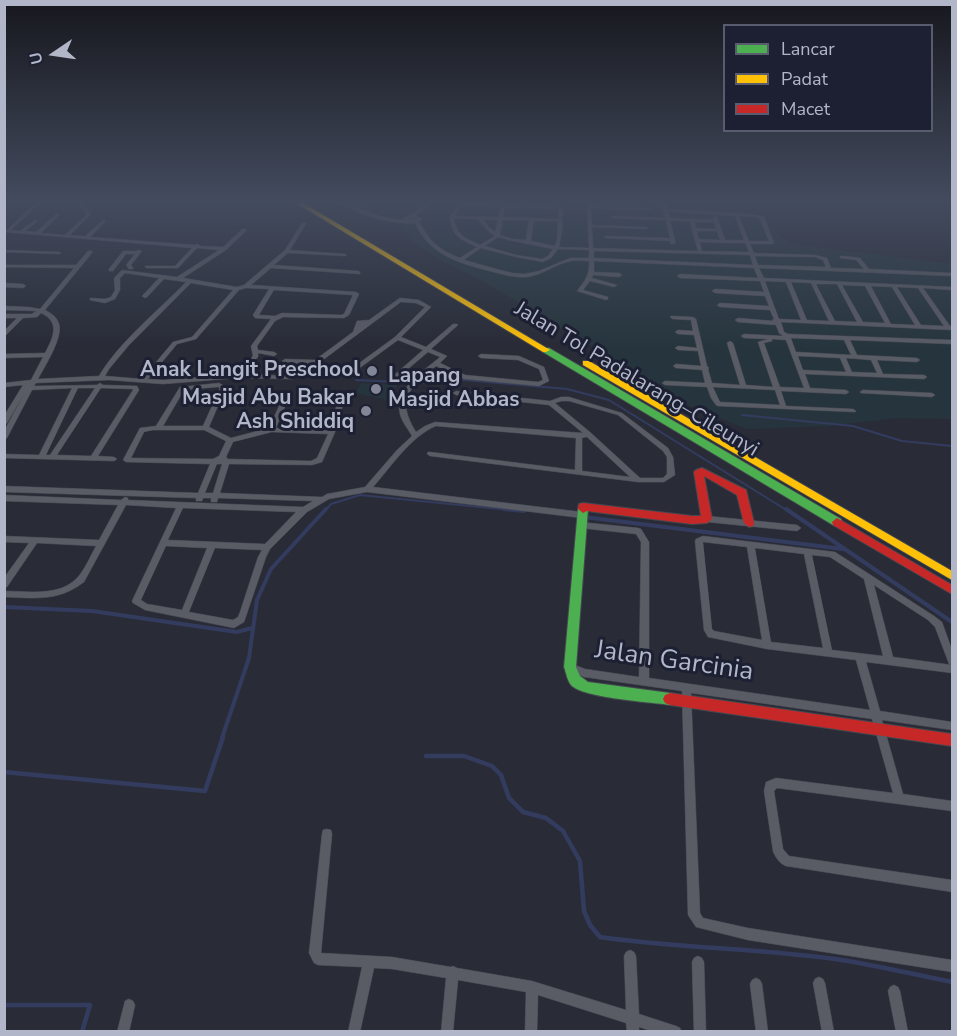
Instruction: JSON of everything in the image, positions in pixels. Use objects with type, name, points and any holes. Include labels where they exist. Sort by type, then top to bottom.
[{"type":"main road","name":"Jalan Tol Padalarang–Cileunyi","points":[[381,251],[952,590]]},
{"type":"main road","name":"Jalan Tol Padalarang–Cileunyi","points":[[395,251],[952,576]]},
{"type":"main road","points":[[570,667],[581,517],[707,519],[699,476],[699,472],[702,471],[742,493],[749,523]]},
{"type":"main road","name":"Jalan Garcinia","points":[[570,667],[575,680],[585,687],[952,740]]},
{"type":"street","points":[[14,251],[59,253],[44,267]]},
{"type":"street","points":[[147,267],[176,267],[192,251]]},
{"type":"street","points":[[178,279],[220,251]]},
{"type":"street","points":[[92,299],[103,301],[116,296],[119,290],[117,278],[124,271],[237,289],[246,286],[287,251]]},
{"type":"street","points":[[292,251],[344,255]]},
{"type":"street","points":[[444,251],[459,261],[522,276],[534,274],[562,261],[592,260],[952,274]]},
{"type":"street","points":[[459,261],[473,251]]},
{"type":"street","points":[[495,251],[543,261],[547,260],[554,251]]},
{"type":"street","points":[[593,251],[590,276],[580,291],[606,298]]},
{"type":"street","points":[[706,251],[821,257],[825,259],[828,268]]},
{"type":"street","points":[[794,251],[796,255]]},
{"type":"street","points":[[33,316],[42,310],[90,252]]},
{"type":"street","points":[[111,270],[125,252],[139,253]]},
{"type":"street","points":[[131,268],[128,265],[139,253]]},
{"type":"street","points":[[752,254],[780,332],[788,338],[808,390]]},
{"type":"street","points":[[842,257],[858,259],[867,270]]},
{"type":"street","points":[[4,266],[78,267]]},
{"type":"street","points":[[269,266],[358,273]]},
{"type":"street","points":[[590,276],[619,275]]},
{"type":"street","points":[[590,276],[614,285]]},
{"type":"street","points":[[680,276],[949,288],[952,296]]},
{"type":"street","points":[[144,296],[163,278]]},
{"type":"street","points":[[788,281],[806,322]]},
{"type":"street","points":[[52,457],[100,382],[103,372],[189,282]]},
{"type":"street","points":[[813,282],[833,323]]},
{"type":"street","points":[[839,283],[865,340]]},
{"type":"street","points":[[867,284],[889,325]]},
{"type":"street","points":[[4,285],[23,286]]},
{"type":"street","points":[[893,285],[919,326]]},
{"type":"street","points":[[237,376],[254,359],[256,351],[254,346],[276,318],[282,315],[342,317],[346,315],[356,294],[246,286]]},
{"type":"street","points":[[920,287],[950,328]]},
{"type":"street","points":[[272,288],[256,315],[257,317],[276,318]]},
{"type":"street","points":[[143,381],[176,343],[194,338],[237,289]]},
{"type":"street","points":[[715,291],[766,294]]},
{"type":"street","points":[[285,362],[316,362],[400,300],[417,301],[428,308],[397,338],[348,374],[316,374],[314,370],[316,362]]},
{"type":"street","points":[[720,305],[771,308]]},
{"type":"street","points":[[4,308],[42,310],[53,317],[57,326],[54,342],[47,355],[4,423]]},
{"type":"street","points":[[4,316],[49,316]]},
{"type":"street","points":[[4,335],[22,316]]},
{"type":"street","points":[[673,317],[693,319],[714,401],[718,404],[853,411]]},
{"type":"street","points":[[738,320],[950,328]]},
{"type":"street","points":[[394,378],[455,325]]},
{"type":"street","points":[[934,327],[943,342]]},
{"type":"street","points":[[678,332],[697,333]]},
{"type":"street","points":[[744,336],[952,344]]},
{"type":"street","points":[[397,338],[444,355],[421,375],[404,398],[402,406],[404,416],[416,436]]},
{"type":"street","points":[[784,408],[762,341],[788,338]]},
{"type":"street","points":[[847,339],[855,357]]},
{"type":"street","points":[[865,340],[952,344]]},
{"type":"street","points":[[730,343],[743,386]]},
{"type":"street","points":[[678,348],[701,350]]},
{"type":"street","points":[[256,351],[274,354]]},
{"type":"street","points":[[794,354],[917,360]]},
{"type":"street","points":[[4,356],[47,355]]},
{"type":"street","points":[[436,364],[464,377],[539,384],[546,381],[542,368],[529,362],[513,357],[481,356]]},
{"type":"street","points":[[842,356],[850,374]]},
{"type":"street","points":[[873,358],[881,375]]},
{"type":"street","points":[[676,366],[706,368]]},
{"type":"street","points":[[801,372],[924,377]]},
{"type":"street","points":[[867,374],[876,392]]},
{"type":"street","points":[[4,390],[45,380],[178,382],[237,376],[291,378]]},
{"type":"street","points":[[4,385],[30,383],[76,386],[100,382],[132,386],[136,390],[93,458]]},
{"type":"street","points":[[4,438],[30,383]]},
{"type":"street","points":[[665,383],[846,392]]},
{"type":"street","points":[[159,428],[182,388],[222,385],[205,428]]},
{"type":"street","points":[[42,456],[76,386]]},
{"type":"street","points":[[863,392],[932,395]]},
{"type":"street","points":[[430,454],[639,480],[664,480],[671,475],[670,457],[660,444],[615,413],[569,399],[550,403],[456,393]]},
{"type":"street","points":[[332,432],[272,430],[230,440],[205,428],[159,428],[139,432],[126,460],[315,463],[320,460],[332,432],[341,401]]},
{"type":"street","points":[[550,403],[639,480]]},
{"type":"street","points":[[272,430],[283,404]]},
{"type":"street","points":[[367,489],[416,436],[428,426],[435,424],[589,435]]},
{"type":"street","points":[[578,472],[579,436]]},
{"type":"street","points":[[196,506],[230,440]]},
{"type":"street","points":[[4,456],[114,459]]},
{"type":"street","points":[[211,506],[221,460]]},
{"type":"street","points":[[4,489],[321,499]]},
{"type":"street","points":[[181,505],[136,601],[145,607],[234,624],[244,612],[267,547],[304,510],[321,499],[335,494],[367,489],[581,517],[638,531],[645,542],[644,680]]},
{"type":"street","points":[[4,594],[62,593],[81,580],[129,494]]},
{"type":"street","points":[[4,498],[304,510]]},
{"type":"street","points":[[707,519],[797,528]]},
{"type":"street","points":[[4,540],[102,543]]},
{"type":"street","points":[[952,661],[939,625],[832,554],[700,540],[708,630],[711,634],[767,645],[952,669]]},
{"type":"street","points":[[4,585],[34,541]]},
{"type":"street","points":[[164,543],[267,547]]},
{"type":"street","points":[[184,615],[212,545]]},
{"type":"street","points":[[752,545],[767,645]]},
{"type":"street","points":[[807,551],[828,653]]},
{"type":"street","points":[[868,579],[889,661]]},
{"type":"street","points":[[860,657],[899,798]]},
{"type":"street","name":"Jalan Garcinia","points":[[570,667],[584,673],[952,726]]},
{"type":"street","points":[[686,687],[694,915],[700,923],[748,934],[952,966]]},
{"type":"street","points":[[952,806],[776,783],[770,786],[778,851],[786,861],[952,886]]},
{"type":"street","points":[[327,834],[315,953],[318,959],[369,961],[453,972],[532,987],[633,1025],[676,1032]]},
{"type":"street","points":[[630,956],[633,1025]]},
{"type":"street","points":[[354,1032],[369,961]]},
{"type":"street","points":[[698,962],[700,1032]]},
{"type":"street","points":[[447,1032],[453,972]]},
{"type":"street","points":[[819,983],[828,1032]]},
{"type":"street","points":[[756,984],[762,1032]]},
{"type":"street","points":[[531,1032],[532,987]]},
{"type":"street","points":[[894,991],[902,1032]]},
{"type":"street","points":[[123,1032],[129,1005]]},
{"type":"shaded area","points":[[427,251],[850,251],[952,264],[952,419],[898,418],[827,426],[747,429],[688,405],[481,280]]},
{"type":"shaded area","name":"Lapang Masjid Abbas","points":[[361,383],[397,385],[388,400],[356,393]]},
{"type":"waterway","points":[[356,380],[442,384],[453,379],[567,389],[609,400],[788,511]]},
{"type":"waterway","points":[[742,415],[853,426],[902,441],[952,446]]},
{"type":"waterway","points":[[325,511],[331,504],[360,495],[520,511]]},
{"type":"waterway","points":[[222,738],[249,658],[257,600],[271,569],[326,509]]},
{"type":"waterway","points":[[504,509],[524,511]]},
{"type":"waterway","points":[[786,509],[952,622]]},
{"type":"waterway","points":[[584,517],[843,549]]},
{"type":"waterway","points":[[4,607],[92,611],[237,632],[252,628]]},
{"type":"waterway","points":[[4,772],[205,791],[223,737]]},
{"type":"waterway","points":[[426,756],[464,756],[492,766],[501,775],[509,798],[523,812],[546,818],[563,831],[580,861],[584,911],[590,925],[600,937],[817,957],[861,963],[952,982]]},
{"type":"waterway","points":[[4,1005],[90,1005],[82,1032]]},
{"type":"traffic: fast","points":[[546,350],[837,522]]},
{"type":"traffic: fast","points":[[583,509],[570,667],[575,680],[585,687],[670,699]]},
{"type":"traffic: slow","points":[[380,251],[546,350]]},
{"type":"traffic: slow","points":[[586,363],[952,576]]},
{"type":"traffic: jam","points":[[583,509],[583,507],[692,520],[707,519],[699,476],[699,472],[702,471],[742,493],[749,523]]},
{"type":"traffic: jam","points":[[837,522],[952,590]]},
{"type":"traffic: jam","points":[[670,699],[952,740]]},
{"type":"place","name":"Anak Langit Preschool","points":[[372,371]]},
{"type":"place","name":"Lapang Masjid Abbas","points":[[376,389]]},
{"type":"place","name":"Masjid Abu Bakar Ash Shiddiq","points":[[366,411]]}]
